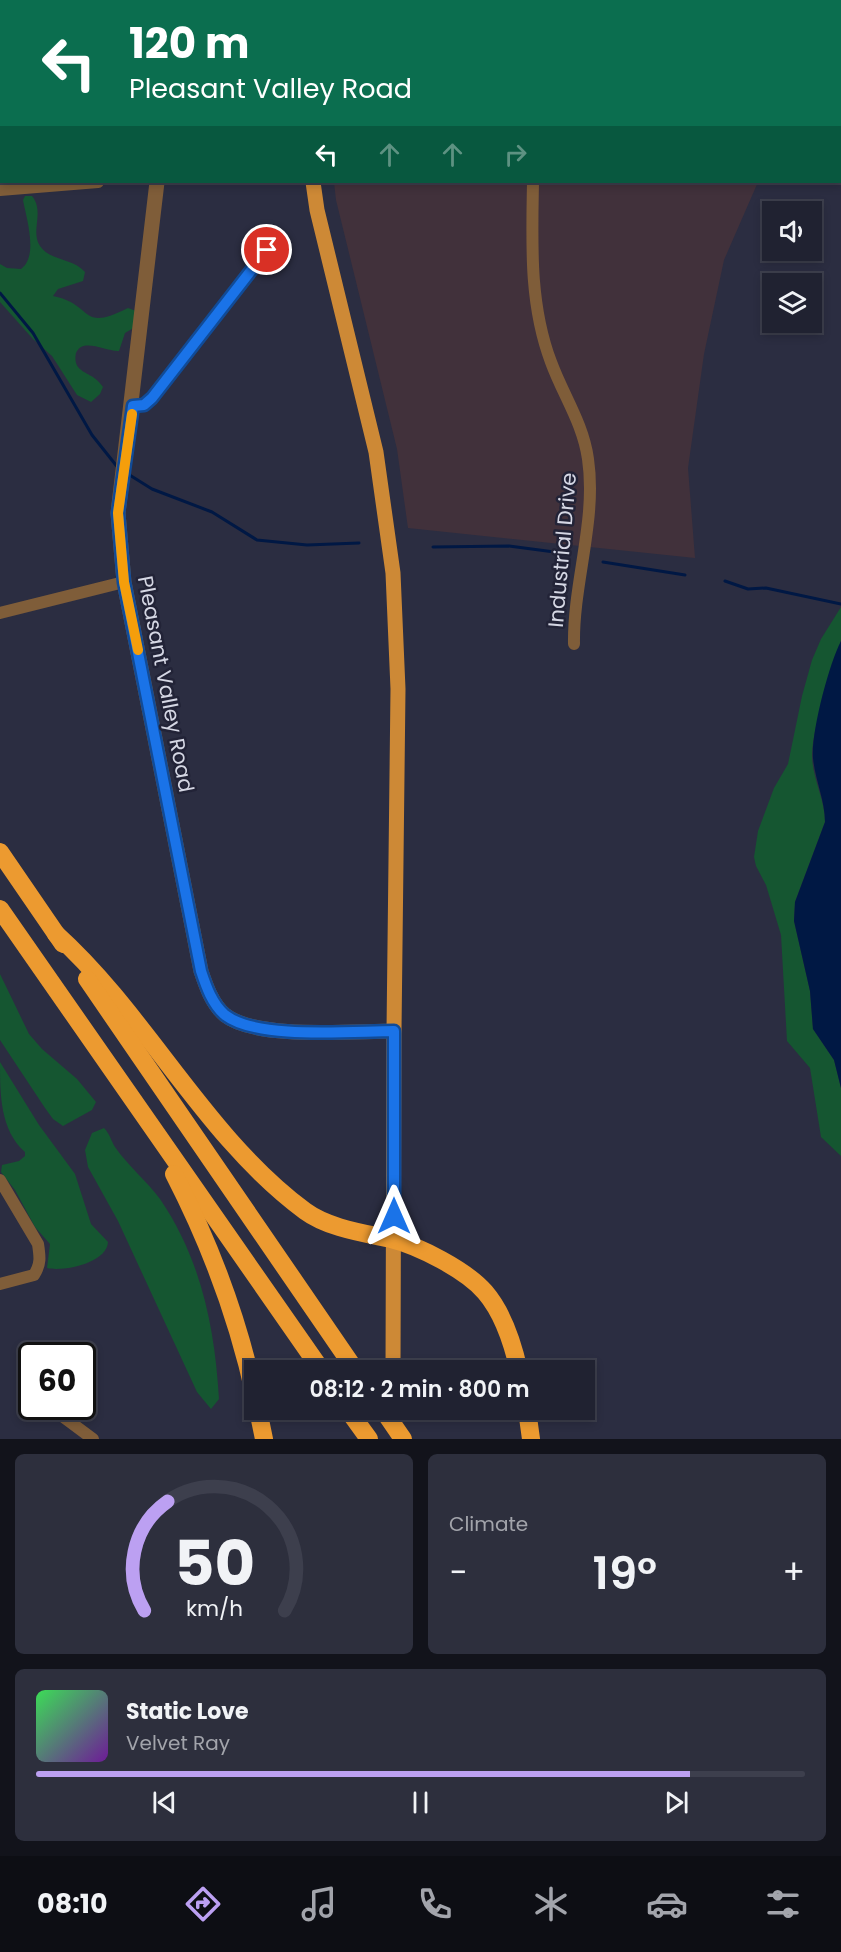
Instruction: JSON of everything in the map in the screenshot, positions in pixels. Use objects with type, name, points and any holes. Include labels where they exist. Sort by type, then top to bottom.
[{"type":"highway","points":[[0,852],[348,1360]]},
{"type":"highway","points":[[0,909],[314,1360]]},
{"type":"highway","points":[[56,934],[88,963],[211,1118],[266,1178],[307,1212],[356,1232],[394,1240],[447,1263],[485,1292],[511,1339],[516,1360]]},
{"type":"highway","points":[[165,1144],[173,1172],[209,1245],[246,1360]]},
{"type":"highway","points":[[260,1420],[264,1439]]},
{"type":"highway","points":[[355,1420],[369,1439]]},
{"type":"highway","points":[[390,1420],[403,1439]]},
{"type":"highway","points":[[528,1420],[531,1439]]},
{"type":"main road","points":[[313,183],[333,278],[376,452],[393,573],[398,689],[393,1360]]},
{"type":"main road","points":[[393,1420],[393,1439]]},
{"type":"street","points":[[0,190],[86,183]]},
{"type":"street","name":"Pleasant Valley Road","points":[[158,183],[133,406],[118,513],[124,582],[201,971],[208,992],[223,1013],[233,1020],[256,1028],[394,1031]]},
{"type":"street","name":"Industrial Drive","points":[[533,183],[533,272],[541,332],[551,362],[576,414],[588,460],[589,501],[575,611],[574,644]]},
{"type":"street","points":[[133,406],[144,405],[152,398],[267,250]]},
{"type":"street","points":[[0,613],[124,582]]},
{"type":"street","points":[[0,1180],[38,1244],[40,1266],[34,1275],[0,1284]]},
{"type":"street","points":[[67,1420],[93,1439]]},
{"type":"shaded area","points":[[334,183],[758,183],[724,260],[704,354],[688,468],[695,558],[408,528],[397,449],[336,200]]},
{"type":"green space","points":[[25,196],[32,196],[36,202],[38,215],[36,234],[40,246],[44,251],[80,267],[85,272],[83,281],[58,289],[53,296],[66,300],[94,317],[101,318],[128,308],[136,311],[137,326],[125,333],[119,351],[84,346],[76,353],[78,367],[103,387],[100,394],[91,402],[77,395],[52,356],[33,339],[0,302],[0,264],[7,268],[21,269],[29,255],[30,236],[23,200]]},
{"type":"green space","points":[[841,607],[841,640],[816,726],[812,755],[825,822],[795,902],[794,921],[810,991],[813,1029],[834,1060],[841,1088],[841,1156],[821,1137],[810,1068],[787,1041],[781,935],[766,885],[754,857],[758,831],[774,788],[788,764],[812,660],[821,639]]},
{"type":"green space","points":[[0,974],[29,1034],[42,1049],[77,1079],[96,1102],[92,1110],[63,1126],[53,1119],[0,1040]]},
{"type":"green space","points":[[0,1062],[39,1125],[75,1174],[91,1224],[108,1242],[106,1249],[93,1261],[64,1269],[47,1268],[50,1244],[35,1227],[15,1190],[1,1172],[2,1165],[19,1161],[25,1156],[25,1152],[17,1143],[6,1122],[1,1099]]},
{"type":"green space","points":[[104,1128],[120,1154],[160,1199],[174,1222],[196,1270],[209,1320],[217,1372],[219,1399],[211,1409],[197,1392],[118,1221],[88,1167],[85,1150],[92,1133]]},
{"type":"water","points":[[841,641],[841,1088],[834,1060],[813,1029],[810,991],[794,921],[795,902],[825,822],[814,766],[813,746],[822,698],[831,665]]},
{"type":"waterway","points":[[0,293],[33,333],[92,435],[119,469]]},
{"type":"waterway","points":[[128,474],[152,489],[212,512],[257,540],[307,545],[359,543]]},
{"type":"waterway","points":[[433,547],[509,546],[562,553]]},
{"type":"waterway","points":[[603,562],[685,575]]},
{"type":"waterway","points":[[725,581],[748,589],[766,588],[841,604]]},
{"type":"slow traffic","points":[[132,414],[118,513],[124,582],[138,650]]},
{"type":"route","points":[[267,250],[152,398],[144,405],[133,406],[118,513],[124,582],[201,971],[208,992],[223,1013],[233,1020],[256,1028],[394,1031],[394,1216]]}]
